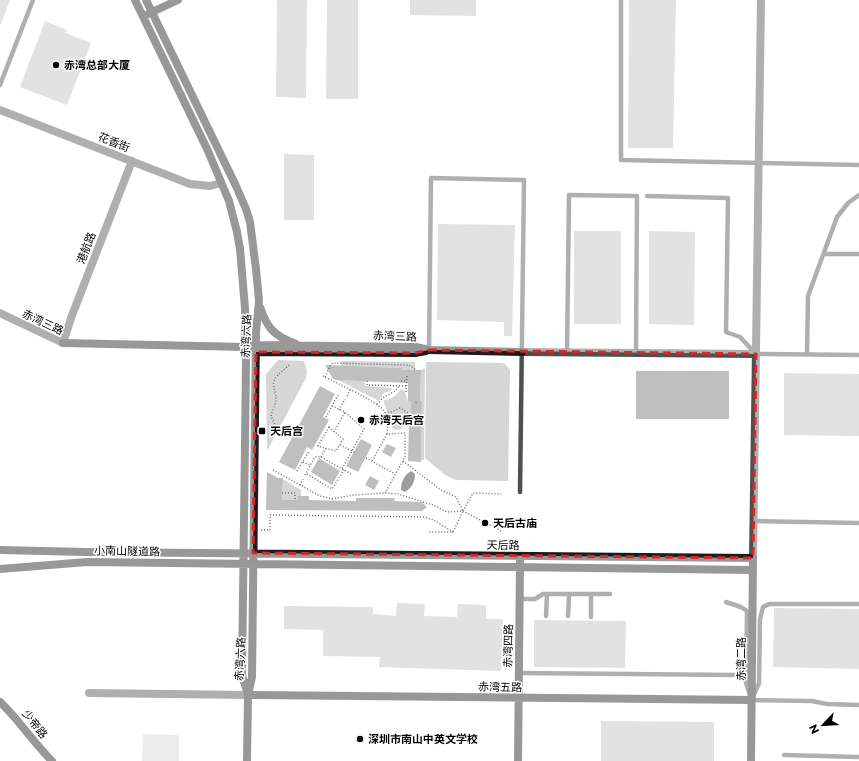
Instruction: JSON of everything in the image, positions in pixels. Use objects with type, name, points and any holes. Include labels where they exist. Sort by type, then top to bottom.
[{"type":"street","name":"赤湾六路","points":[[135,0],[208,151],[229,201],[240,249],[244,289],[246,347],[242,676],[248,695]]},
{"type":"street","name":"赤湾六路","points":[[146,0],[236,186],[250,222],[258,300],[256,349],[252,677],[248,695],[247,761]]},
{"type":"street","points":[[144,16],[178,0]]},
{"type":"street","points":[[753,558],[761,0]]},
{"type":"street","name":"花香街","points":[[0,110],[190,184],[210,186],[221,183]]},
{"type":"street","name":"港航路","points":[[63,343],[71,318],[132,161]]},
{"type":"street","points":[[258,300],[263,316],[271,331],[282,338],[302,346]]},
{"type":"street","name":"赤湾三路","points":[[0,314],[63,343],[415,353],[430,350]]},
{"type":"street","name":"赤湾三路","points":[[256,349],[302,346],[416,347],[430,350]]},
{"type":"street","points":[[430,350],[756,354]]},
{"type":"street","name":"小南山隧道路","points":[[0,550],[253,553]]},
{"type":"street","name":"天后路","points":[[253,553],[753,558]]},
{"type":"street","name":"赤湾四路","points":[[518,761],[520,556]]},
{"type":"street","name":"赤湾二路","points":[[751,761],[753,558]]},
{"type":"street","name":"小南山隧道路","points":[[0,569],[87,562],[253,564]]},
{"type":"street","name":"天后路","points":[[253,564],[752,570]]},
{"type":"street","points":[[89,693],[248,695]]},
{"type":"street","name":"赤湾五路","points":[[248,695],[752,700]]},
{"type":"street","name":"少帝路","points":[[0,702],[14,715],[42,751],[52,761]]},
{"type":"lane","points":[[0,85],[33,0]]},
{"type":"lane","points":[[621,0],[621,160],[859,165]]},
{"type":"lane","points":[[430,350],[431,178],[524,180],[520,492]]},
{"type":"lane","points":[[566,352],[569,195],[637,196],[636,353]]},
{"type":"lane","points":[[807,354],[808,296],[837,217],[848,203],[859,195]]},
{"type":"lane","points":[[647,196],[728,198],[726,332],[740,337],[756,354],[859,355]]},
{"type":"lane","points":[[824,254],[859,254]]},
{"type":"lane","points":[[753,522],[859,523]]},
{"type":"lane","points":[[520,599],[535,599],[543,594],[610,594]]},
{"type":"lane","points":[[546,616],[547,594]]},
{"type":"lane","points":[[568,616],[569,594]]},
{"type":"lane","points":[[591,594],[591,617]]},
{"type":"lane","points":[[726,602],[747,611],[746,682],[752,700]]},
{"type":"lane","points":[[752,700],[759,683],[760,619],[763,607],[769,604],[859,604]]},
{"type":"lane","points":[[519,673],[735,675]]},
{"type":"lane","points":[[752,700],[812,701],[828,704],[859,705]]},
{"type":"lane","points":[[784,755],[859,757]]},
{"type":"path","points":[[372,462],[388,434],[388,422],[383,409],[324,376],[333,363],[406,365],[412,366],[416,370]]},
{"type":"path","points":[[278,429],[271,416],[276,396],[273,383],[276,377],[290,364]]},
{"type":"path","points":[[406,392],[407,376]]},
{"type":"path","points":[[367,381],[367,385],[406,386]]},
{"type":"path","points":[[401,381],[406,381]]},
{"type":"path","points":[[376,404],[384,396],[395,391],[399,386]]},
{"type":"path","points":[[347,396],[350,390]]},
{"type":"path","points":[[326,416],[338,395]]},
{"type":"path","points":[[340,410],[345,399]]},
{"type":"path","points":[[332,406],[345,412],[364,429],[343,470],[332,489],[306,474],[315,457],[321,457],[343,470],[351,474]]},
{"type":"path","points":[[385,413],[400,408],[407,412],[411,418]]},
{"type":"path","points":[[334,432],[345,412]]},
{"type":"path","points":[[329,427],[343,439],[336,451],[318,446],[323,437],[329,427]]},
{"type":"path","points":[[385,493],[405,457],[405,433],[388,434]]},
{"type":"path","points":[[340,445],[353,451]]},
{"type":"path","points":[[321,457],[326,448]]},
{"type":"path","points":[[298,471],[309,451]]},
{"type":"path","points":[[366,458],[396,474]]},
{"type":"path","points":[[403,460],[441,490],[456,497],[463,511]]},
{"type":"path","points":[[303,461],[310,466]]},
{"type":"path","points":[[273,470],[325,498],[340,498],[354,495],[385,493],[398,494],[415,498],[447,512],[463,511],[503,532]]},
{"type":"path","points":[[300,485],[303,479]]},
{"type":"path","points":[[282,493],[295,494],[295,500]]},
{"type":"path","points":[[453,532],[473,493],[501,494]]},
{"type":"path","points":[[270,530],[270,515],[424,516],[434,520],[453,532]]},
{"type":"path","points":[[429,532],[453,532]]},
{"type":"highlighted area","points":[[429,350],[756,354],[753,558],[253,553],[256,352],[415,353]]},
{"type":"shaded area","points":[[278,360],[304,361],[307,371],[306,378],[267,451],[266,374]]},
{"type":"shaded area","points":[[341,361],[415,362],[415,370],[401,380],[401,368],[341,366]]},
{"type":"shaded area","points":[[426,362],[502,363],[505,364],[510,370],[508,481],[456,480],[445,475],[425,458]]},
{"type":"shaded area","points":[[422,369],[425,369],[424,460],[421,460],[422,401],[420,401]]},
{"type":"shaded area","points":[[338,380],[365,381],[365,386],[392,388],[391,391],[384,393],[379,401]]},
{"type":"shaded area","points":[[401,389],[404,390],[408,401],[411,401],[411,422],[407,422],[401,429],[394,430],[390,422],[384,400],[392,398]]},
{"type":"shaded area","points":[[411,471],[415,474],[413,484],[405,492],[401,490],[402,482],[406,475]]},
{"type":"shaded area","points":[[283,479],[301,490],[301,496],[298,496],[298,500],[282,500]]},
{"type":"shaded area","points":[[143,734],[179,735],[179,761],[142,761]]},
{"type":"building","points":[[0,0],[10,0],[1,24],[0,24]]},
{"type":"building","points":[[277,0],[307,0],[306,98],[276,97]]},
{"type":"building","points":[[327,0],[358,0],[358,99],[326,99]]},
{"type":"building","points":[[410,0],[476,0],[476,16],[410,15]]},
{"type":"building","points":[[629,0],[676,0],[673,148],[628,148]]},
{"type":"building","name":"赤湾总部大厦","points":[[45,21],[67,30],[65,33],[91,43],[67,105],[20,87]]},
{"type":"building","points":[[284,154],[314,155],[314,220],[284,220]]},
{"type":"building","points":[[438,224],[515,225],[512,336],[504,336],[504,322],[437,320]]},
{"type":"building","points":[[574,231],[621,231],[621,324],[574,324]]},
{"type":"building","points":[[649,231],[695,232],[694,325],[649,324]]},
{"type":"building","points":[[325,365],[421,370],[421,462],[408,461],[411,401],[408,401],[408,383],[336,380],[333,379]]},
{"type":"building","points":[[636,371],[729,371],[729,419],[636,419]]},
{"type":"building","points":[[784,373],[859,374],[859,436],[784,435]]},
{"type":"building","points":[[320,386],[335,394],[323,417],[329,420],[312,450],[307,447],[295,470],[279,462]]},
{"type":"building","points":[[361,439],[372,445],[358,472],[346,466]]},
{"type":"building","points":[[387,444],[396,448],[391,457],[382,452]]},
{"type":"building","points":[[319,458],[340,471],[332,485],[311,472]]},
{"type":"building","points":[[267,472],[278,478],[283,478],[282,500],[298,500],[298,496],[309,496],[309,500],[356,501],[356,498],[395,498],[394,501],[422,502],[427,507],[422,511],[266,510]]},
{"type":"building","points":[[370,476],[379,481],[374,490],[365,485]]},
{"type":"building","points":[[397,603],[425,604],[424,616],[457,617],[458,604],[486,605],[486,619],[503,619],[501,671],[379,667],[380,657],[323,656],[323,630],[284,629],[284,606],[373,607],[373,614],[396,616]]},
{"type":"building","points":[[774,608],[859,609],[859,669],[773,667]]},
{"type":"building","points":[[534,620],[626,621],[625,668],[534,667]]},
{"type":"building","points":[[601,721],[714,722],[714,761],[601,761]]},
{"type":"place","name":"赤湾总部大厦","points":[[56,65]]},
{"type":"place","name":"赤湾天后宫","points":[[361,420]]},
{"type":"place","name":"天后宫","points":[[262,431]]},
{"type":"place","name":"天后古庙","points":[[485,523]]},
{"type":"place","name":"深圳市南山中英文学校","points":[[360,739]]}]
